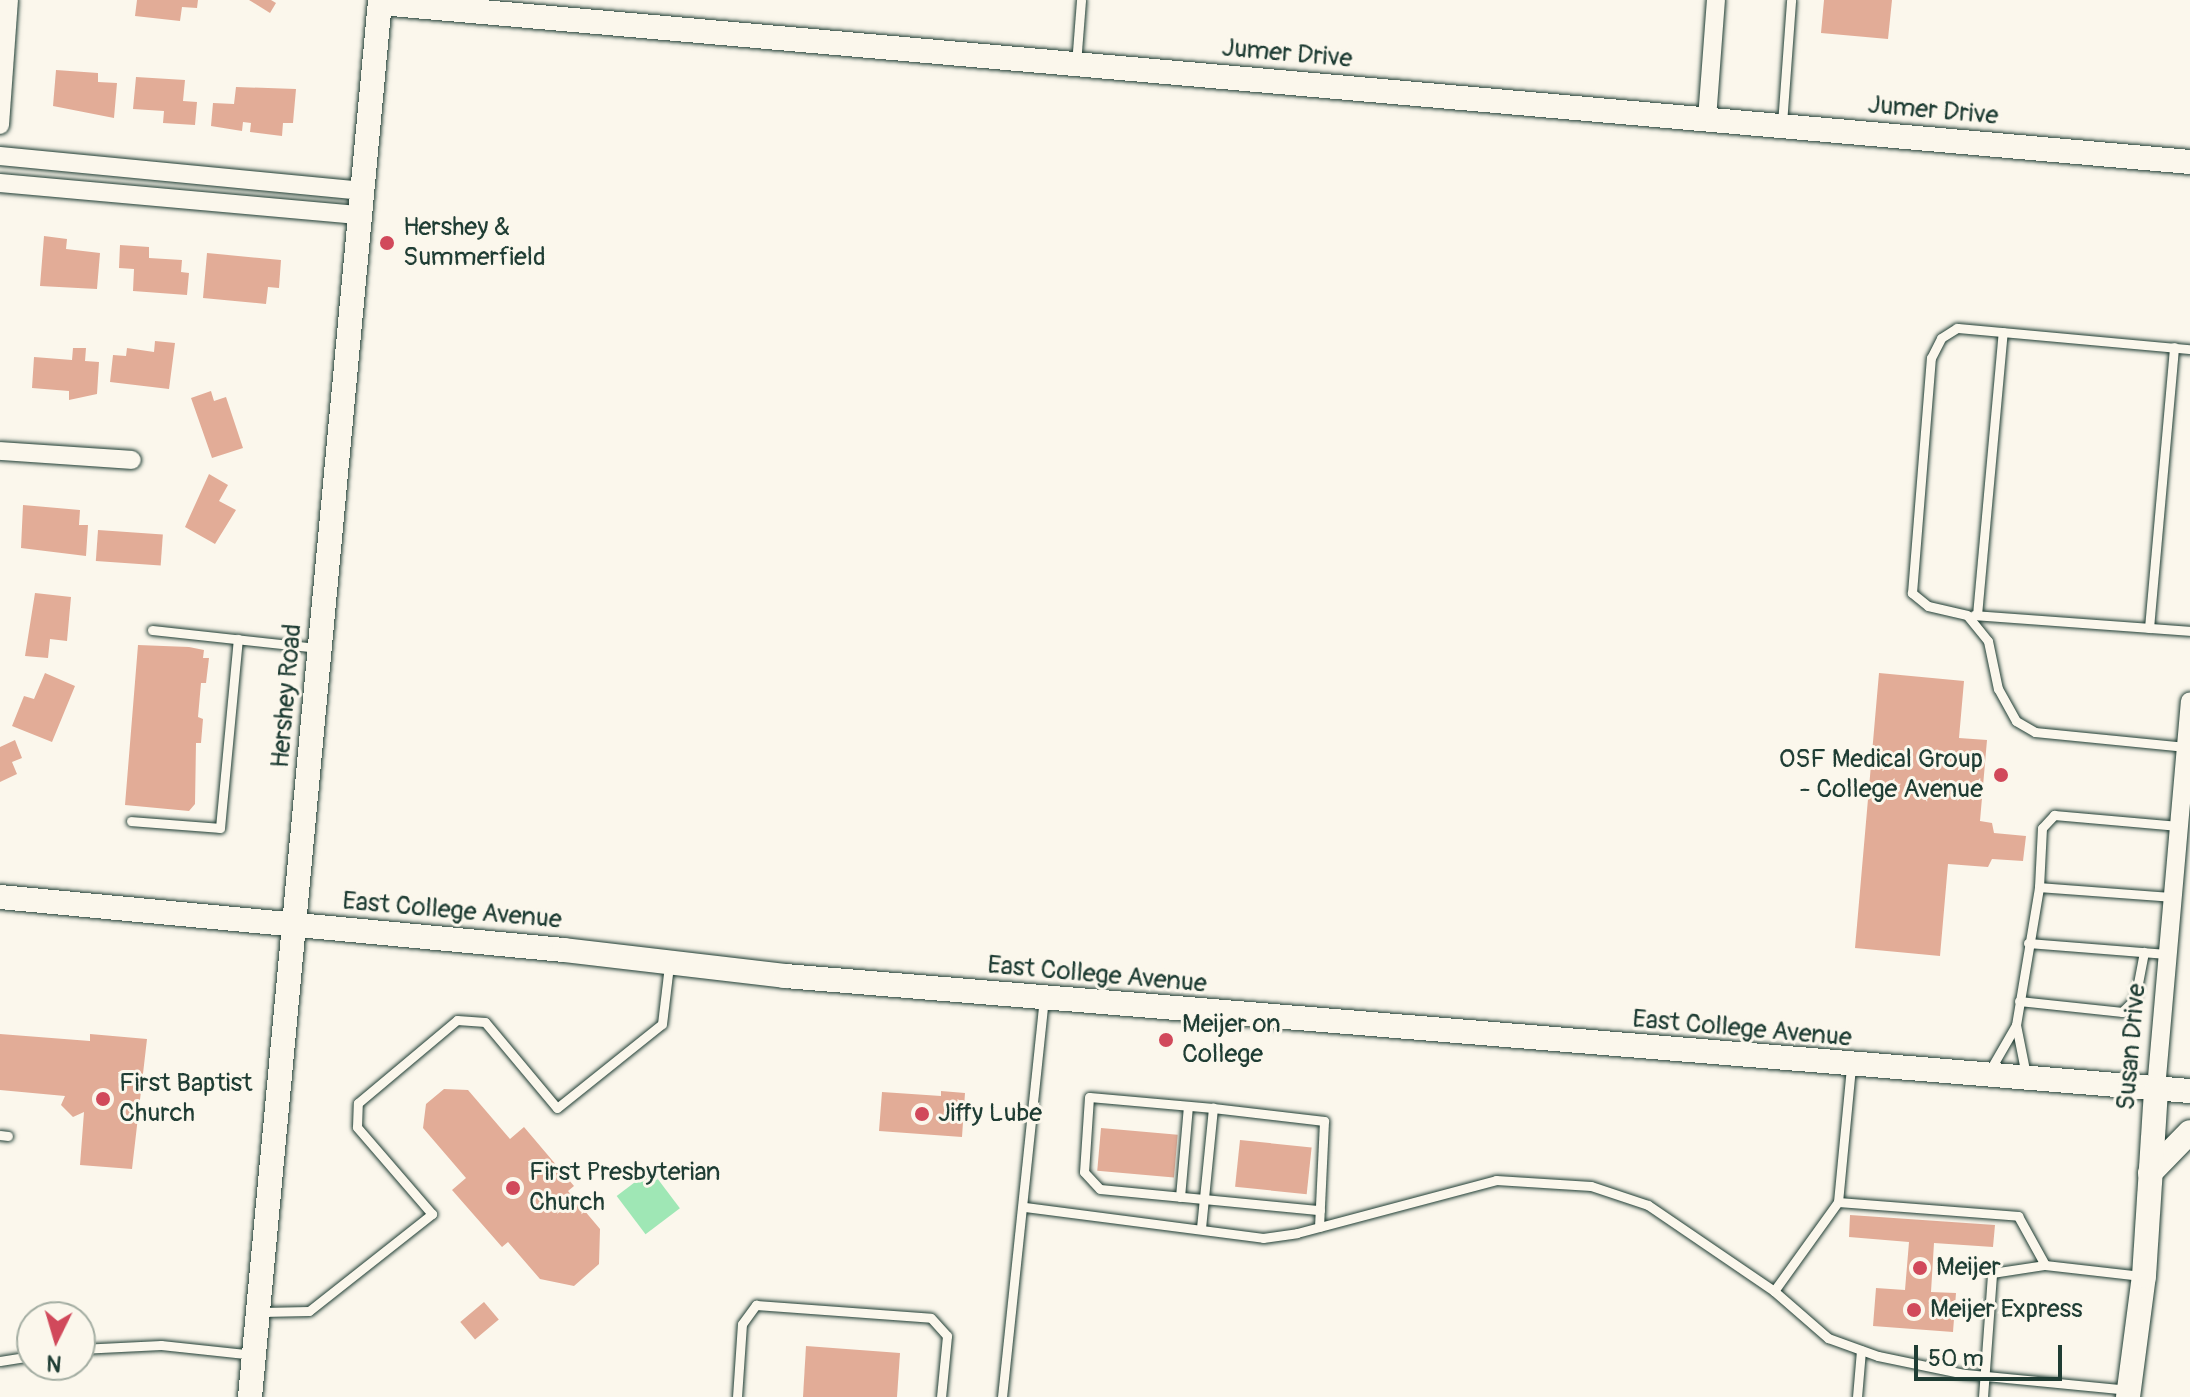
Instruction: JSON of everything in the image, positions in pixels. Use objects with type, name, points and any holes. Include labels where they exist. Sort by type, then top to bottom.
[{"type":"main road","name":"Jumer Drive","points":[[380,2],[2190,162]]},
{"type":"main road","name":"Hershey Road","points":[[250,1397],[380,2]]},
{"type":"main road","name":"East College Avenue","points":[[0,897],[1044,998],[1986,1077],[2190,1091]]},
{"type":"main road","name":"Susan Drive","points":[[2128,1394],[2144,1276],[2156,1089]]},
{"type":"main road","points":[[2150,1173],[2190,1132]]},
{"type":"street","points":[[0,125],[9,0]]},
{"type":"street","points":[[1707,119],[1716,0]]},
{"type":"street","points":[[0,156],[205,176],[362,203]]},
{"type":"street","points":[[204,201],[205,176]]},
{"type":"street","points":[[0,183],[204,201],[362,203]]},
{"type":"street","points":[[0,451],[132,460]]},
{"type":"street","name":"Susan Drive","points":[[2156,1089],[2190,701]]},
{"type":"lane","points":[[1076,64],[1081,0]]},
{"type":"lane","points":[[1782,126],[1791,0]]},
{"type":"lane","points":[[2190,349],[1957,328],[1941,338],[1931,358],[1912,593],[1928,606],[1972,615],[2190,631]]},
{"type":"lane","points":[[2003,332],[1972,615],[1988,641],[1998,689],[2016,721],[2035,732],[2186,747]]},
{"type":"lane","points":[[2149,628],[2174,347]]},
{"type":"lane","points":[[152,630],[319,648]]},
{"type":"lane","points":[[131,821],[220,828],[238,639]]},
{"type":"lane","points":[[2027,1080],[2016,1025],[2039,887],[2042,828],[2054,815],[2179,826]]},
{"type":"lane","points":[[2039,887],[2173,897]]},
{"type":"lane","points":[[2028,943],[2167,954]]},
{"type":"lane","points":[[2019,1001],[2122,1012],[2135,999],[2144,952]]},
{"type":"lane","points":[[258,1312],[309,1311],[432,1214],[357,1127],[358,1103],[457,1020],[485,1022],[557,1108],[662,1024],[669,963]]},
{"type":"lane","points":[[1002,1397],[1015,1234],[1025,1207],[1044,998]]},
{"type":"lane","points":[[1986,1077],[2016,1025]]},
{"type":"lane","points":[[1774,1291],[1838,1202],[1851,1066]]},
{"type":"lane","points":[[1319,1227],[1320,1210],[1324,1121],[1089,1097],[1084,1172],[1100,1189],[1320,1210]]},
{"type":"lane","points":[[1180,1197],[1188,1106]]},
{"type":"lane","points":[[1201,1228],[1213,1108]]},
{"type":"lane","points":[[1025,1207],[1263,1238],[1319,1227],[1496,1180],[1591,1186],[1648,1205],[1774,1291],[1828,1338],[1861,1350],[1985,1377],[2128,1394]]},
{"type":"lane","points":[[1838,1202],[2018,1216],[2045,1265]]},
{"type":"lane","points":[[1983,1397],[1992,1273],[2045,1265],[2144,1276]]},
{"type":"lane","points":[[737,1397],[742,1324],[756,1305],[931,1318],[947,1336],[941,1397]]},
{"type":"lane","points":[[96,1348],[161,1345],[254,1355]]},
{"type":"lane","points":[[1857,1397],[1861,1350]]},
{"type":"green space","points":[[651,1170],[680,1208],[646,1234],[617,1196]]},
{"type":"building","points":[[137,0],[198,0],[197,8],[182,7],[180,21],[135,16]]},
{"type":"building","points":[[249,0],[271,0],[276,3],[270,13]]},
{"type":"building","points":[[1824,0],[1892,0],[1888,39],[1821,33]]},
{"type":"building","points":[[56,70],[98,73],[98,82],[117,83],[114,118],[53,106]]},
{"type":"building","points":[[136,77],[185,80],[183,101],[197,102],[195,125],[163,123],[164,111],[133,109]]},
{"type":"building","points":[[236,87],[296,89],[293,123],[283,123],[282,136],[250,132],[251,123],[243,122],[242,131],[211,126],[213,103],[234,104]]},
{"type":"building","points":[[44,236],[67,239],[66,249],[100,253],[97,289],[40,286]]},
{"type":"building","points":[[120,245],[149,247],[149,258],[182,260],[181,272],[189,273],[187,295],[133,291],[134,269],[119,268]]},
{"type":"building","points":[[207,253],[281,260],[279,288],[268,287],[266,304],[203,298]]},
{"type":"building","points":[[155,341],[175,343],[169,389],[110,382],[113,355],[126,356],[127,348],[154,352]]},
{"type":"building","points":[[73,348],[86,348],[85,361],[99,362],[97,394],[69,400],[69,391],[32,388],[34,357],[72,360]]},
{"type":"building","points":[[211,391],[214,401],[226,397],[243,448],[212,458],[191,398]]},
{"type":"building","points":[[209,474],[228,485],[219,501],[236,510],[215,544],[185,527]]},
{"type":"building","points":[[23,505],[80,510],[79,525],[88,525],[86,556],[21,548]]},
{"type":"building","points":[[98,530],[163,535],[161,565],[96,561]]},
{"type":"building","points":[[35,593],[71,597],[67,641],[50,639],[48,658],[25,656]]},
{"type":"building","points":[[138,645],[189,647],[204,650],[203,658],[209,658],[206,683],[201,683],[198,717],[203,719],[201,743],[196,743],[195,804],[189,811],[125,805]]},
{"type":"building","points":[[45,673],[75,686],[52,742],[12,726],[24,696],[34,699]]},
{"type":"building","points":[[1879,673],[1964,681],[1959,738],[1987,740],[1980,821],[1992,823],[1994,833],[2026,836],[2023,861],[1992,859],[1988,867],[1948,864],[1940,956],[1855,948]]},
{"type":"building","points":[[15,740],[22,758],[12,762],[17,774],[0,782],[0,747]]},
{"type":"building","name":"First Baptist Church","points":[[0,1034],[90,1041],[90,1034],[147,1039],[132,1169],[80,1165],[84,1112],[73,1117],[61,1105],[65,1096],[0,1090]]},
{"type":"building","name":"First Presbyterian Church","points":[[444,1089],[468,1090],[510,1139],[524,1127],[574,1186],[568,1191],[600,1229],[599,1264],[574,1286],[540,1279],[508,1242],[502,1247],[452,1190],[466,1178],[423,1128],[426,1104]]},
{"type":"building","name":"Jiffy Lube","points":[[941,1091],[965,1093],[962,1137],[879,1131],[882,1092],[941,1096]]},
{"type":"building","points":[[1101,1128],[1178,1135],[1174,1178],[1097,1171]]},
{"type":"building","points":[[1240,1140],[1312,1148],[1307,1194],[1235,1187]]},
{"type":"building","points":[[1850,1215],[1995,1225],[1993,1247],[1934,1243],[1931,1292],[1956,1293],[1953,1332],[1873,1326],[1876,1288],[1905,1290],[1909,1242],[1849,1237]]},
{"type":"building","points":[[484,1302],[499,1320],[475,1340],[460,1322]]},
{"type":"building","points":[[806,1346],[900,1353],[897,1397],[803,1397]]},
{"type":"place","name":"Hershey & Summerfield","points":[[387,243]]},
{"type":"place","name":"OSF Medical Group - College Avenue","points":[[2001,775]]},
{"type":"place","name":"Meijer on College","points":[[1166,1040]]},
{"type":"place","name":"First Baptist Church","points":[[103,1099]]},
{"type":"place","name":"Jiffy Lube","points":[[922,1114]]},
{"type":"place","name":"First Presbyterian Church","points":[[513,1188]]},
{"type":"place","name":"Meijer","points":[[1920,1268]]},
{"type":"place","name":"Meijer Express","points":[[1914,1310]]}]
